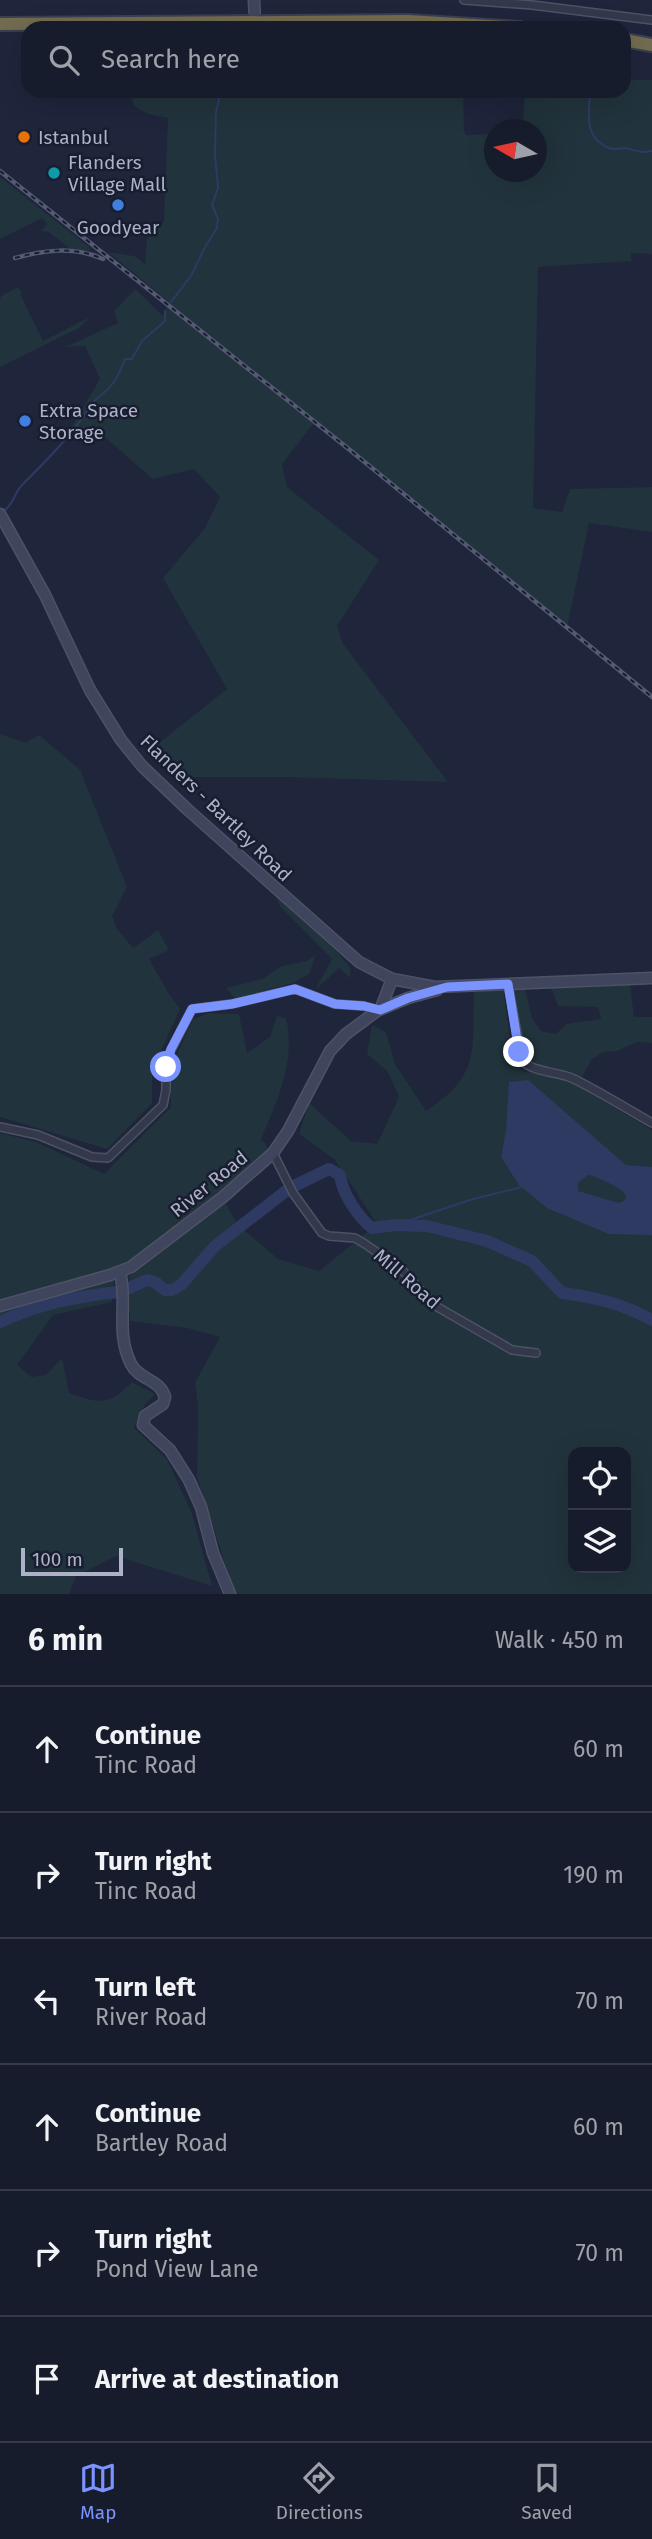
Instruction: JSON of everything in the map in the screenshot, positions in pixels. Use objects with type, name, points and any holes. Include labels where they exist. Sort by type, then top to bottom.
[{"type":"highway","points":[[0,24],[21,24]]},
{"type":"highway","points":[[631,41],[652,45]]},
{"type":"street","points":[[254,0],[255,21]]},
{"type":"street","points":[[464,0],[532,5],[652,20]]},
{"type":"street","name":"Flanders - Bartley Road","points":[[0,514],[45,595],[90,690],[121,740],[137,760],[187,809],[344,951],[368,968],[392,979],[424,986],[447,987]]},
{"type":"street","points":[[447,987],[652,978]]},
{"type":"street","points":[[0,1128],[38,1135],[92,1157],[108,1158],[163,1105],[169,1054],[192,1009],[232,1004],[295,989],[335,1004],[379,1010],[386,999],[392,979]]},
{"type":"street","points":[[508,984],[522,1061],[528,1067],[575,1080],[652,1123]]},
{"type":"street","name":"River Road","points":[[0,1306],[120,1272],[148,1256],[274,1153],[332,1047],[346,1034],[379,1010],[447,987]]},
{"type":"street","name":"Mill Road","points":[[274,1153],[293,1193],[322,1233],[355,1238],[401,1269],[434,1305],[512,1350],[536,1353]]},
{"type":"street","points":[[120,1272],[124,1345],[131,1364],[138,1373],[159,1386],[165,1396],[163,1404],[144,1417],[143,1425],[170,1450],[189,1480],[201,1507],[213,1553],[230,1594]]},
{"type":"shaded area","points":[[631,78],[652,80],[652,254],[631,253],[631,261],[538,267],[533,508],[562,512],[570,489],[652,487],[652,532],[589,523],[567,628],[313,424],[282,464],[287,487],[379,560],[337,626],[343,644],[448,782],[177,777],[150,750],[227,689],[163,578],[205,528],[220,497],[194,469],[153,479],[92,426],[65,438],[100,379],[85,346],[65,347],[118,323],[114,311],[135,289],[163,316],[169,302],[108,252],[134,256],[145,264],[147,239],[164,221],[168,118],[148,114],[134,106],[132,98],[463,98],[466,135],[484,134],[484,182],[547,182],[547,119],[524,119],[525,98],[631,98]]},
{"type":"shaded area","points":[[0,177],[89,247],[90,251],[69,248],[49,232],[41,231],[47,224],[42,218],[0,239]]},
{"type":"shaded area","points":[[18,287],[43,341],[90,317],[79,328],[0,367],[0,299]]},
{"type":"shaded area","points":[[0,734],[26,743],[39,735],[80,770],[127,887],[112,916],[117,929],[133,948],[158,930],[169,950],[149,959],[180,1009],[152,1071],[152,1103],[107,1149],[0,1117]]},
{"type":"shaded area","points":[[276,896],[337,952],[350,967],[350,978],[339,968],[315,990],[332,959],[280,906]]},
{"type":"shaded area","points":[[316,954],[309,974],[293,983],[235,999],[226,988],[262,979],[282,966],[307,961]]},
{"type":"shaded area","points":[[630,984],[634,1017],[652,1017],[652,1043],[637,1042],[617,1051],[604,1052],[592,1059],[582,1077],[552,1067],[531,1064],[523,1051],[514,988],[525,988],[532,1018],[541,1031],[556,1034],[566,1024],[601,1019],[598,1007],[558,1006],[551,987]]},
{"type":"shaded area","points":[[503,989],[516,1065],[525,1072],[555,1077],[578,1086],[652,1130],[652,1594],[235,1594],[197,1477],[198,1404],[195,1383],[220,1337],[187,1328],[130,1321],[129,1276],[225,1202],[237,1224],[278,1259],[319,1271],[377,1224],[335,1160],[299,1134],[309,1103],[351,1141],[377,1144],[399,1097],[388,1072],[367,1054],[372,1025],[386,1032],[395,1064],[426,1111],[456,1086],[465,1073],[472,1046],[474,992]]},
{"type":"shaded area","points":[[208,1013],[239,1014],[247,1053],[270,1037],[277,1016],[286,1018],[289,1049],[284,1080],[261,1139],[270,1150],[141,1256],[120,1268],[0,1302],[0,1133],[36,1142],[104,1174],[171,1107],[171,1067],[193,1019]]},
{"type":"shaded area","points":[[114,1279],[112,1302],[53,1315],[17,1365],[31,1377],[46,1375],[62,1358],[69,1393],[96,1401],[110,1399],[132,1382],[155,1394],[145,1404],[134,1428],[167,1459],[192,1514],[212,1586],[116,1556],[76,1576],[69,1594],[0,1594],[0,1311]]},
{"type":"water","points":[[528,1080],[626,1165],[652,1167],[652,1235],[609,1234],[547,1208],[519,1185],[501,1157],[506,1130],[509,1082]],"holes":[[[591,1175],[622,1190],[626,1196],[624,1201],[619,1203],[578,1191],[578,1183]]]},
{"type":"waterway","points":[[171,302],[191,276],[217,228],[218,219],[212,205],[218,188],[215,154],[218,98]]},
{"type":"waterway","points":[[590,98],[589,124],[595,138],[611,149],[652,151]]},
{"type":"waterway","points":[[4,511],[19,488],[50,457],[94,401],[112,385],[125,359],[132,359],[142,341],[165,321],[165,311]]},
{"type":"waterway","points":[[296,1185],[329,1169],[340,1175],[352,1204],[372,1228],[395,1225],[427,1226],[487,1241],[532,1261],[562,1293],[608,1302],[652,1320]]},
{"type":"waterway","points":[[395,1225],[473,1199],[522,1187]]},
{"type":"waterway","points":[[127,1289],[147,1280],[155,1282],[165,1290],[181,1285],[215,1246],[286,1191]]},
{"type":"waterway","points":[[0,1322],[57,1302],[117,1292]]},
{"type":"railway","points":[[0,171],[350,450],[652,697]]},
{"type":"railway","points":[[15,258],[37,253],[70,251],[103,259]]},
{"type":"place","name":"Istanbul","points":[[24,137]]},
{"type":"place","name":"Flanders Village Mall","points":[[54,173]]},
{"type":"place","name":"Goodyear","points":[[118,205]]},
{"type":"place","name":"Extra Space Storage","points":[[25,421]]},
{"type":"route","points":[[166,1067],[171,1049],[192,1009],[232,1004],[289,989],[301,990],[335,1004],[380,1010],[408,998],[447,987],[508,984],[519,1052]]}]
